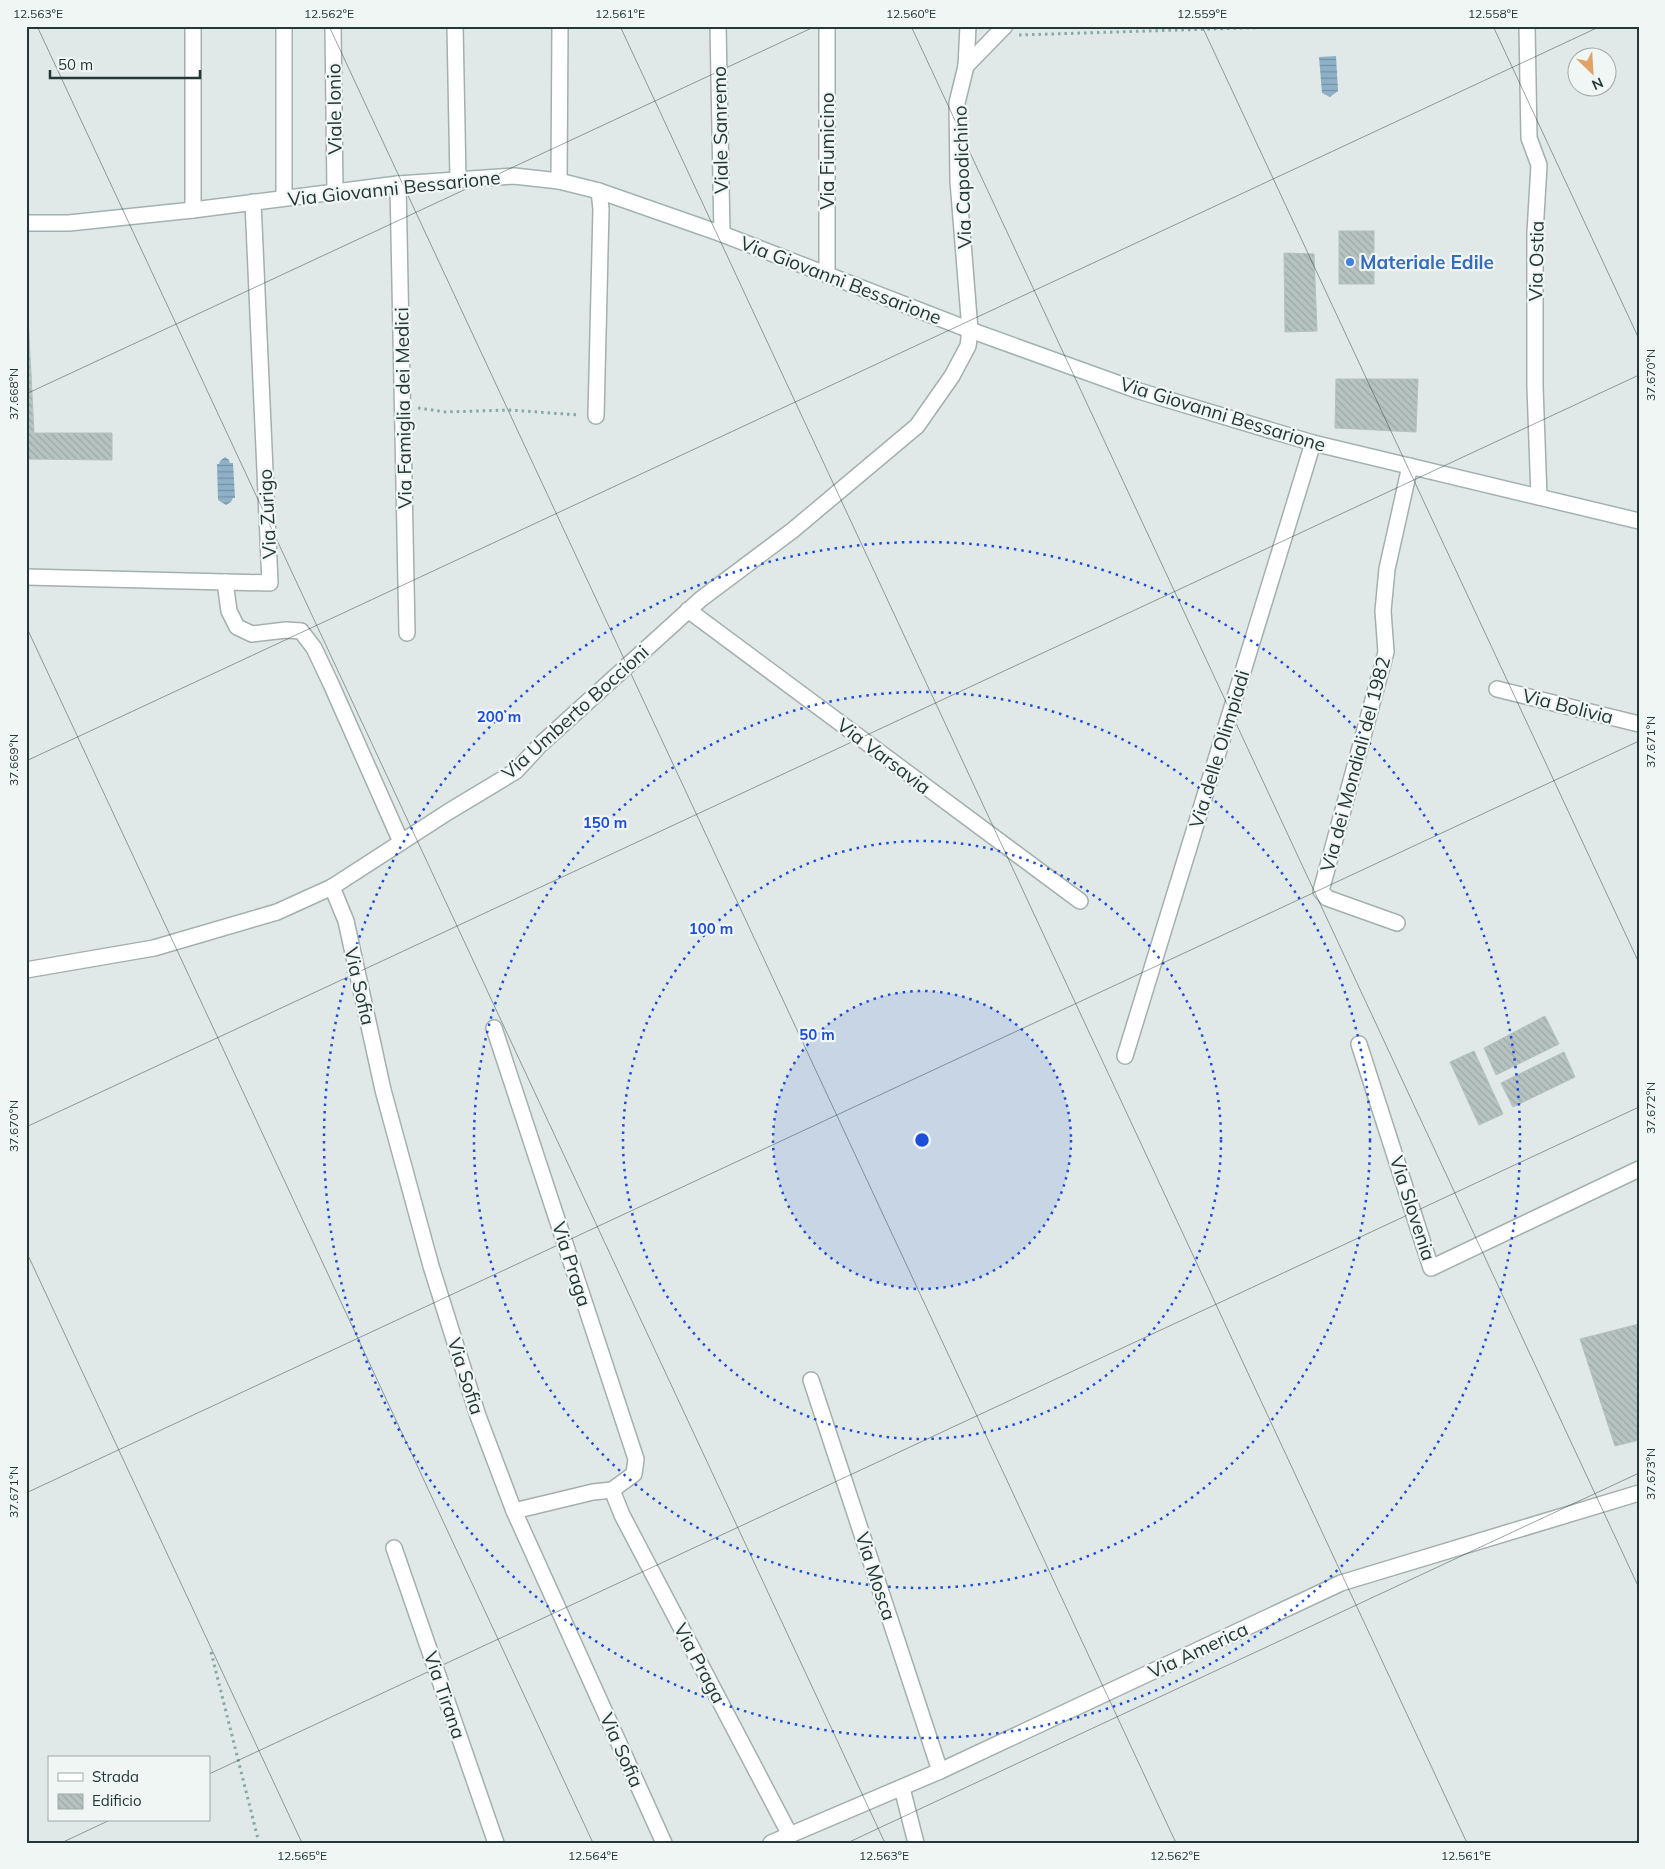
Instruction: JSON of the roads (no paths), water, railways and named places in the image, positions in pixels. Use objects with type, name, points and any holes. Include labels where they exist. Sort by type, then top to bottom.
[{"type":"street","points":[[193,26],[193,210]]},
{"type":"street","points":[[284,26],[284,198]]},
{"type":"street","name":"Viale Ionio","points":[[333,26],[335,192]]},
{"type":"street","points":[[455,26],[458,180]]},
{"type":"street","points":[[559,181],[560,26]]},
{"type":"street","name":"Viale Sanremo","points":[[718,26],[722,234]]},
{"type":"street","name":"Via Fiumicino","points":[[827,26],[827,275]]},
{"type":"street","name":"Via Capodichino","points":[[968,26],[966,66],[957,104],[958,181],[970,330]]},
{"type":"street","name":"Via Ostia","points":[[1527,26],[1529,138],[1538,165],[1535,234],[1535,387],[1538,497]]},
{"type":"street","points":[[966,66],[995,29]]},
{"type":"street","name":"Via Giovanni Bessarione","points":[[26,223],[69,223],[193,210],[398,184],[514,176],[559,181],[599,191],[722,234],[970,330],[1139,391],[1313,443],[1639,521]]},
{"type":"street","name":"Via Famiglia dei Medici","points":[[398,184],[407,633]]},
{"type":"street","points":[[596,416],[601,209],[599,191]]},
{"type":"street","name":"Via Zurigo","points":[[26,577],[270,583],[253,202]]},
{"type":"street","name":"Via Umberto Boccioni","points":[[26,970],[154,948],[277,912],[332,887],[516,770],[541,744],[688,610],[793,530],[917,426],[952,376],[968,346],[970,330]]},
{"type":"street","name":"Via delle Olimpiadi","points":[[1125,1056],[1313,443]]},
{"type":"street","name":"Via dei Mondiali del 1982","points":[[1397,922],[1328,898],[1321,891],[1386,652],[1382,611],[1387,569],[1410,466]]},
{"type":"street","points":[[225,582],[228,611],[237,627],[252,634],[286,630],[301,631],[314,648],[401,842]]},
{"type":"street","name":"Via Varsavia","points":[[688,610],[1080,901]]},
{"type":"street","name":"Via Bolivia","points":[[1497,689],[1639,724]]},
{"type":"street","name":"Via Sofia","points":[[332,887],[346,921],[384,1090],[431,1266],[478,1416],[514,1511],[664,1843]]},
{"type":"street","name":"Via Praga","points":[[494,1028],[636,1459],[634,1474],[612,1490],[593,1492],[514,1511]]},
{"type":"street","name":"Via Slovenia","points":[[1359,1044],[1432,1268],[1639,1169]]},
{"type":"street","name":"Via Mosca","points":[[811,1380],[940,1771]]},
{"type":"street","name":"Via Praga","points":[[612,1490],[627,1523],[790,1836]]},
{"type":"street","name":"Via America","points":[[771,1843],[940,1771],[1341,1583],[1639,1493]]},
{"type":"street","name":"Via Tirana","points":[[394,1548],[496,1843]]},
{"type":"street","points":[[902,1788],[916,1843]]},
{"type":"water","points":[[1336,56],[1338,91],[1330,97],[1322,93],[1319,57]]},
{"type":"water","points":[[225,457],[230,463],[233,463],[235,498],[226,505],[218,500],[217,464]]},
{"type":"place","name":"Materiale Edile","points":[[1350,262]]}]
